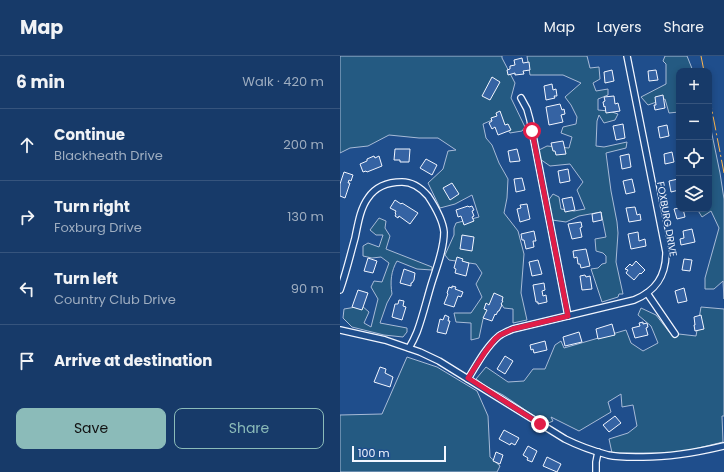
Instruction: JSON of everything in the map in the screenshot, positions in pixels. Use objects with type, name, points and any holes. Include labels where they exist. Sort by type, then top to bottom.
[{"type":"street","name":"FOXBURG DRIVE","points":[[468,378],[488,349],[500,335],[513,329],[634,300],[652,289],[664,270],[666,252],[627,56]]},
{"type":"street","points":[[521,98],[527,108],[530,120],[568,316]]},
{"type":"street","points":[[340,290],[364,205],[369,196],[381,186],[388,183],[405,182],[419,187],[431,201],[438,213],[444,230],[444,237],[436,270],[417,332],[409,348]]},
{"type":"street","points":[[647,293],[675,334]]},
{"type":"street","points":[[340,330],[386,340],[439,361],[565,439],[582,447],[598,452],[629,457],[656,457],[686,454],[724,446]]},
{"type":"street","points":[[596,472],[598,452]]},
{"type":"shaded area","points":[[340,56],[502,56],[515,83],[511,98],[525,127],[522,131],[510,133],[499,117],[483,124],[486,138],[492,145],[499,163],[508,179],[507,198],[504,213],[518,231],[524,254],[521,293],[527,320],[513,323],[513,309],[504,308],[498,299],[483,319],[479,338],[471,340],[471,323],[456,322],[454,313],[471,313],[482,297],[476,284],[482,273],[476,264],[449,260],[445,255],[454,235],[456,223],[479,217],[472,195],[455,204],[440,208],[428,183],[443,169],[448,151],[456,150],[438,138],[389,135],[368,146],[350,148],[340,153]]},
{"type":"shaded area","points":[[527,56],[587,56],[590,68],[599,67],[600,79],[593,83],[596,91],[608,89],[608,95],[598,99],[598,110],[618,114],[615,120],[604,123],[599,115],[597,121],[596,146],[604,147],[627,142],[626,148],[606,153],[618,233],[616,262],[623,294],[619,294],[618,297],[602,302],[591,269],[598,268],[602,264],[606,263],[606,256],[603,253],[596,251],[595,239],[606,237],[601,212],[579,216],[566,222],[552,220],[548,201],[553,194],[559,197],[561,209],[574,211],[585,209],[577,190],[583,182],[570,164],[550,166],[540,159],[539,150],[547,146],[569,148],[572,137],[561,133],[563,127],[576,124],[577,117],[565,97],[581,83],[563,75],[530,75]]},
{"type":"shaded area","points":[[665,56],[687,56],[692,68],[676,68],[676,112],[669,113],[665,99],[648,105],[641,97],[666,84],[666,64],[663,61]]},
{"type":"shaded area","points":[[712,134],[724,199],[724,299],[723,281],[714,289],[705,289],[705,278],[719,228],[711,212]]},
{"type":"shaded area","points":[[699,212],[710,212],[702,217]]},
{"type":"shaded area","points":[[379,218],[386,221],[385,228],[390,236],[386,249],[432,267],[432,270],[417,269],[397,261],[393,269],[391,285],[392,294],[380,323],[407,328],[407,332],[403,337],[384,335],[352,327],[343,318],[344,309],[362,306],[369,312],[364,323],[371,327],[378,299],[371,287],[374,281],[382,282],[389,263],[381,257],[372,258],[363,256],[363,246],[368,243],[379,247],[383,235],[376,235],[370,230]]},
{"type":"shaded area","points":[[701,307],[724,309],[723,442],[678,453],[612,453],[609,439],[628,433],[637,426],[633,405],[622,407],[621,394],[608,402],[611,412],[579,431],[551,417],[553,421],[546,424],[476,379],[486,367],[508,382],[524,381],[533,369],[545,369],[555,345],[561,341],[564,348],[626,330],[631,343],[643,351],[658,343],[651,326],[638,315],[641,308],[656,315],[670,333],[696,336]]},
{"type":"shaded area","points":[[407,357],[437,367],[477,391],[488,416],[490,457],[500,466],[497,472],[340,472],[340,415],[382,414]]},
{"type":"building","points":[[522,58],[523,63],[529,62],[530,70],[523,71],[524,74],[515,75],[515,73],[508,75],[507,70],[510,69],[510,66],[515,65],[514,60]]},
{"type":"building","points":[[612,70],[614,81],[605,83],[604,72]]},
{"type":"building","points":[[656,70],[658,80],[649,81],[648,71]]},
{"type":"building","points":[[492,77],[500,82],[490,100],[482,96]]},
{"type":"building","points":[[552,84],[553,90],[556,89],[557,96],[546,100],[544,86]]},
{"type":"building","points":[[663,95],[665,108],[655,110],[655,97]]},
{"type":"building","points":[[614,96],[615,104],[618,103],[620,111],[606,113],[603,102],[605,101],[604,97]]},
{"type":"building","points":[[560,104],[562,110],[564,109],[565,114],[561,115],[563,122],[549,125],[546,107]]},
{"type":"building","points":[[500,111],[505,125],[508,124],[511,130],[498,135],[495,127],[492,129],[489,123],[492,121],[491,118],[497,116],[496,113]]},
{"type":"building","points":[[623,124],[625,138],[616,140],[613,126]]},
{"type":"building","points":[[667,125],[669,136],[660,138],[658,127]]},
{"type":"building","points":[[563,141],[566,154],[556,155],[555,151],[553,151],[551,143]]},
{"type":"building","points":[[395,149],[410,149],[409,162],[394,160]]},
{"type":"building","points":[[517,149],[520,161],[510,162],[508,151]]},
{"type":"building","points":[[672,152],[674,162],[665,164],[664,154]]},
{"type":"building","points":[[629,154],[631,167],[622,169],[620,156]]},
{"type":"building","points":[[374,156],[375,158],[379,156],[382,166],[367,172],[363,172],[360,164]]},
{"type":"building","points":[[426,159],[437,165],[432,175],[420,168]]},
{"type":"building","points":[[568,169],[570,181],[560,183],[558,171]]},
{"type":"building","points":[[344,172],[353,175],[351,181],[349,180],[348,183],[350,183],[345,198],[340,196],[340,184]]},
{"type":"building","points":[[522,178],[525,190],[516,192],[514,179]]},
{"type":"building","points":[[632,179],[635,192],[626,194],[623,181]]},
{"type":"building","points":[[676,179],[676,191],[671,192],[669,181]]},
{"type":"building","points":[[452,183],[459,194],[450,200],[443,188]]},
{"type":"building","points":[[572,197],[575,210],[565,212],[562,199]]},
{"type":"building","points":[[395,200],[418,213],[410,224],[399,216],[398,218],[395,216],[396,211],[390,208]]},
{"type":"building","points":[[527,204],[530,219],[520,222],[517,209],[521,208],[520,205]]},
{"type":"building","points":[[472,206],[474,210],[472,211],[474,216],[472,217],[474,221],[464,225],[461,216],[458,217],[456,210]]},
{"type":"building","points":[[635,207],[637,215],[640,214],[641,220],[629,222],[626,208]]},
{"type":"building","points":[[674,209],[676,209],[676,212],[684,212],[685,217],[677,219]]},
{"type":"building","points":[[601,212],[602,220],[593,222],[592,214]]},
{"type":"building","points":[[581,222],[582,227],[580,228],[582,237],[572,239],[568,224]]},
{"type":"building","points":[[692,229],[695,242],[681,245],[680,239],[684,238],[683,231]]},
{"type":"building","points":[[534,231],[536,241],[533,241],[534,247],[526,249],[521,234]]},
{"type":"building","points":[[638,232],[639,241],[645,239],[646,246],[631,249],[628,234]]},
{"type":"building","points":[[462,235],[474,237],[472,251],[460,249]]},
{"type":"building","points":[[586,249],[590,266],[581,268],[580,264],[578,264],[577,257],[574,258],[573,251]]},
{"type":"building","points":[[457,257],[463,259],[462,261],[469,263],[466,276],[455,273],[456,269],[454,268]]},
{"type":"building","points":[[368,258],[377,261],[373,273],[364,271]]},
{"type":"building","points":[[684,259],[692,260],[690,271],[682,270]]},
{"type":"building","points":[[538,260],[542,274],[532,276],[529,262]]},
{"type":"building","points":[[636,261],[645,270],[634,280],[626,273],[628,270],[625,269],[630,264],[632,266]]},
{"type":"building","points":[[404,269],[415,273],[411,286],[400,283]]},
{"type":"building","points":[[585,275],[586,277],[590,276],[592,289],[582,290],[580,276]]},
{"type":"building","points":[[544,283],[545,290],[542,291],[543,296],[546,295],[547,302],[538,304],[538,302],[536,302],[533,285]]},
{"type":"building","points":[[452,286],[463,292],[461,297],[458,296],[454,307],[444,304],[449,287],[452,288]]},
{"type":"building","points":[[684,288],[687,301],[678,303],[675,291]]},
{"type":"building","points":[[358,290],[368,293],[362,310],[352,307]]},
{"type":"building","points":[[494,293],[503,297],[503,301],[499,311],[496,315],[495,314],[492,321],[483,318],[487,310],[484,309],[486,303],[489,305]]},
{"type":"building","points":[[399,300],[404,301],[403,306],[406,307],[402,320],[392,317],[395,304],[398,304]]},
{"type":"building","points":[[445,315],[449,317],[448,321],[450,321],[446,334],[437,332],[440,319],[443,320]]},
{"type":"building","points":[[701,315],[704,329],[695,331],[694,317]]},
{"type":"building","points":[[643,322],[643,324],[647,323],[648,327],[646,328],[648,335],[635,338],[632,328],[640,326],[639,323]]},
{"type":"building","points":[[612,324],[615,335],[598,339],[596,329]]},
{"type":"building","points":[[579,332],[582,342],[565,346],[563,337]]},
{"type":"building","points":[[545,341],[547,350],[534,353],[533,349],[531,350],[530,345]]},
{"type":"building","points":[[505,356],[513,361],[505,374],[497,369]]},
{"type":"building","points":[[380,367],[386,369],[385,373],[393,377],[390,387],[374,382]]},
{"type":"building","points":[[615,416],[621,423],[609,432],[603,425]]},
{"type":"building","points":[[504,430],[519,438],[515,445],[511,443],[510,445],[499,439]]},
{"type":"building","points":[[528,446],[537,451],[532,462],[527,460],[528,458],[523,455]]},
{"type":"building","points":[[496,452],[503,455],[500,464],[493,461]]},
{"type":"building","points":[[547,457],[561,464],[557,472],[543,466]]},
{"type":"power","points":[[701,56],[703,68]]},
{"type":"power","points":[[711,104],[724,173]]},
{"type":"route","points":[[532,131],[568,316],[513,329],[500,335],[485,352],[468,378],[540,424]]}]
